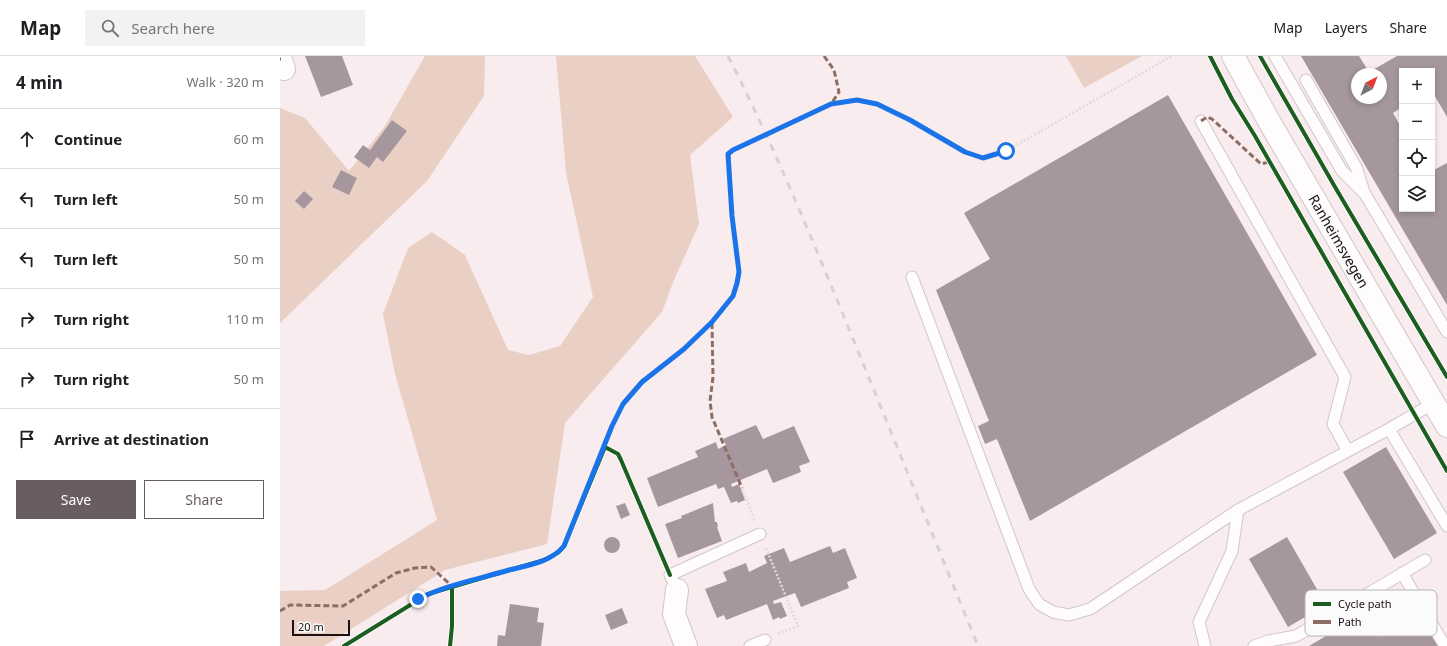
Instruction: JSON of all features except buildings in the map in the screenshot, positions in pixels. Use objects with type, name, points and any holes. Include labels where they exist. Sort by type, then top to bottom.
[{"type":"street","name":"Ranheimsvegen","points":[[1234,56],[1270,123],[1447,426]]},
{"type":"street","points":[[677,590],[674,614],[686,646]]},
{"type":"lane","points":[[1275,56],[1342,171],[1365,194]]},
{"type":"lane","points":[[1306,80],[1356,166],[1365,194],[1447,332]]},
{"type":"lane","points":[[1201,121],[1345,377],[1333,424],[1348,451]]},
{"type":"lane","points":[[912,277],[1030,589],[1039,604],[1053,612],[1069,615],[1090,609],[1238,510],[1389,430],[1434,403]]},
{"type":"lane","points":[[1389,430],[1447,526]]},
{"type":"lane","points":[[1204,646],[1199,622],[1232,551],[1238,510]]},
{"type":"lane","points":[[677,590],[670,575],[760,534]]},
{"type":"lane","points":[[1373,590],[1425,560]]},
{"type":"lane","points":[[1402,573],[1412,590]]},
{"type":"lane","points":[[1254,646],[1296,636],[1305,631]]},
{"type":"lane","points":[[1437,632],[1445,646]]},
{"type":"lane","points":[[750,646],[765,640]]},
{"type":"path","points":[[344,646],[428,594],[544,560],[559,552],[568,538],[617,414],[642,382],[684,349],[712,322],[733,296],[739,272],[732,216],[728,154],[733,150],[831,104],[857,100],[877,104],[910,120],[965,152],[983,158],[1006,151],[1172,56]]},
{"type":"path","points":[[605,447],[609,449]]},
{"type":"path","points":[[742,488],[798,626],[765,640]]},
{"type":"path","points":[[450,646],[452,626],[452,586]]},
{"type":"path","points":[[448,631],[452,626]]},
{"type":"shaded area","points":[[425,56],[485,56],[484,96],[427,181],[280,323],[280,108],[305,118],[349,171],[385,126]]},
{"type":"shaded area","points":[[556,56],[695,56],[733,117],[690,155],[699,224],[674,280],[662,312],[565,423],[547,544],[445,570],[324,646],[280,646],[280,591],[325,590],[437,520],[395,374],[383,314],[408,248],[432,232],[465,255],[508,350],[529,355],[560,346],[593,297],[566,173]]},
{"type":"shaded area","points":[[1066,56],[1142,56],[1084,88]]},
{"type":"railway","points":[[728,56],[780,165],[812,239],[978,646]]},
{"type":"marked path","points":[[824,56],[834,70],[839,92],[831,104]]},
{"type":"marked path","points":[[1201,121],[1207,117],[1212,119],[1261,164],[1269,162]]},
{"type":"marked path","points":[[712,323],[713,377],[710,401],[712,417],[742,488]]},
{"type":"marked path","points":[[280,611],[290,605],[343,606],[396,573],[415,568],[431,567],[452,586]]},
{"type":"cycle path","points":[[1210,56],[1232,99],[1255,136],[1447,471]]},
{"type":"cycle path","points":[[1260,56],[1447,377]]},
{"type":"cycle path","points":[[344,646],[428,594],[544,560],[559,552],[564,546],[605,447],[618,454],[670,575]]},
{"type":"cycle path","points":[[450,646],[452,626],[452,586]]},
{"type":"route","points":[[418,599],[452,586],[544,560],[559,552],[564,546],[605,447],[612,426],[623,404],[642,382],[684,349],[712,322],[733,296],[739,272],[732,216],[728,154],[733,150],[831,104],[857,100],[877,104],[910,120],[965,152],[983,158],[1006,151]]}]
